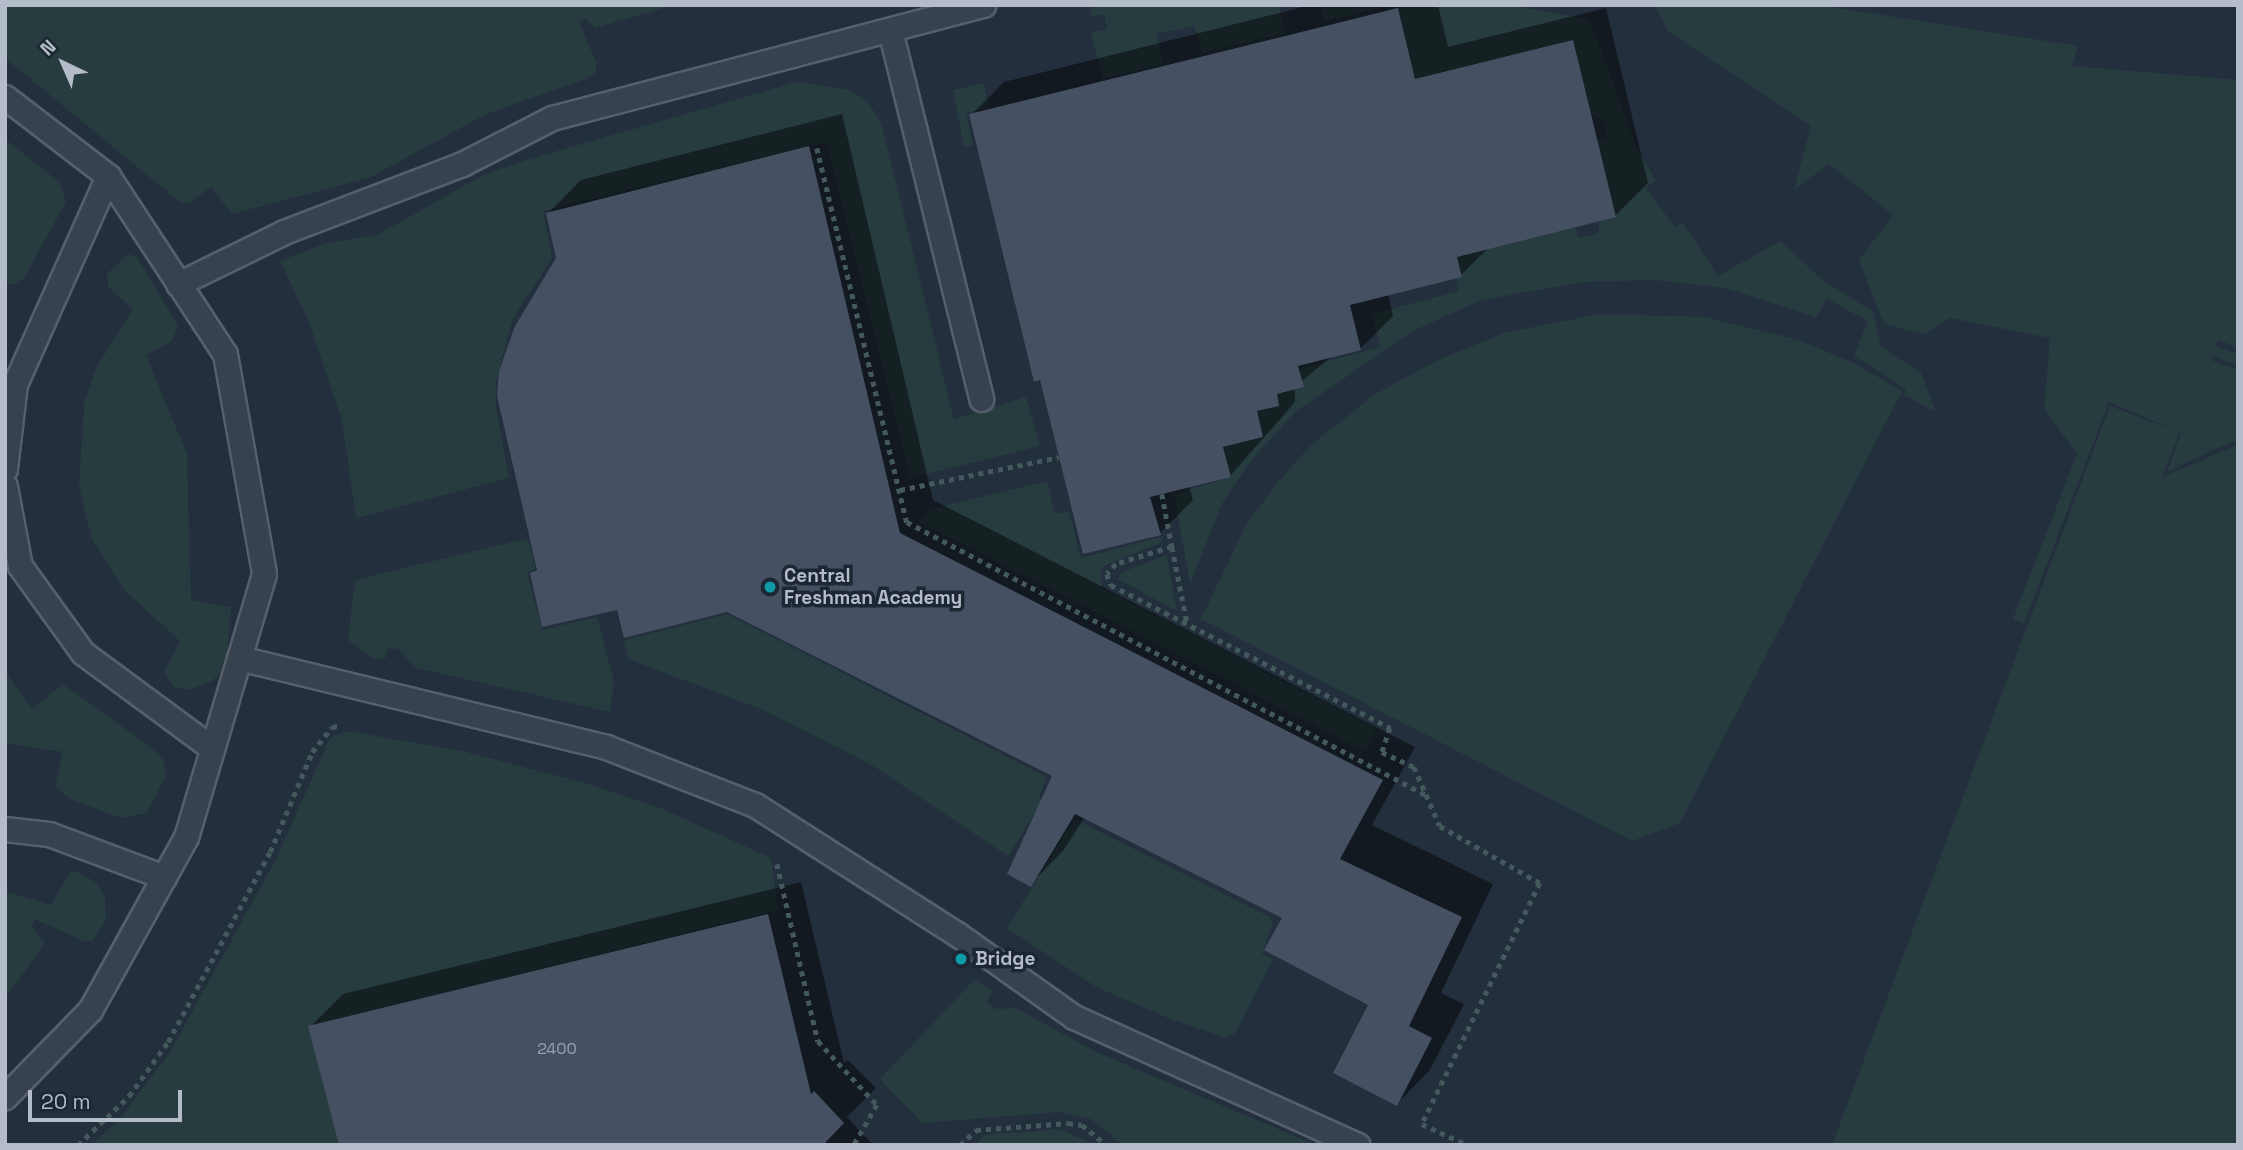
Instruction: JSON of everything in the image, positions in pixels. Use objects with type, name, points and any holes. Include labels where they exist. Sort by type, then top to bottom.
[{"type":"lane","points":[[178,284],[284,232],[462,164],[552,118],[983,5]]},
{"type":"lane","points":[[890,30],[981,399]]},
{"type":"lane","points":[[5,97],[108,176],[225,354],[264,574],[186,837],[90,1010],[5,1097]]},
{"type":"lane","points":[[5,469],[15,384],[108,176]]},
{"type":"lane","points":[[5,486],[20,566],[83,653],[212,748]]},
{"type":"lane","points":[[239,658],[606,747],[755,806],[957,934],[1074,1017],[1357,1145]]},
{"type":"lane","points":[[5,829],[49,834],[164,877]]},
{"type":"path","points":[[817,148],[907,522],[1427,796]]},
{"type":"path","points":[[900,490],[1059,457]]},
{"type":"path","points":[[1162,494],[1187,623]]},
{"type":"path","points":[[1172,547],[1116,564],[1107,574],[1111,585],[1390,728],[1382,752],[1414,767],[1440,826],[1540,883],[1422,1124],[1467,1145]]},
{"type":"path","points":[[78,1145],[129,1096],[168,1042],[270,852],[312,752],[332,727],[353,723]]},
{"type":"path","points":[[775,856],[818,1041],[877,1105],[854,1145]]},
{"type":"path","points":[[960,1145],[976,1130],[1068,1123],[1082,1125],[1107,1145]]},
{"type":"green space","points":[[5,5],[674,5],[595,28],[585,18],[579,22],[597,64],[596,72],[586,79],[486,114],[371,177],[232,214],[211,187],[189,203],[180,202],[5,58]]},
{"type":"green space","points":[[1091,5],[1279,5],[1286,33],[1202,53],[1194,26],[1157,34],[1163,64],[1103,78],[1091,33],[1107,29],[1104,14],[1090,17]]},
{"type":"green space","points":[[1320,5],[1393,5],[1324,21]]},
{"type":"green space","points":[[1398,5],[1513,5],[1590,20],[1638,151],[1656,180],[1646,188],[1675,227],[1683,223],[1718,276],[1780,241],[1823,280],[1873,312],[1881,347],[1921,373],[1936,412],[1904,395],[1906,389],[1854,356],[1868,321],[1827,299],[1816,317],[1725,288],[1654,280],[1585,282],[1481,300],[1413,331],[1295,412],[1249,463],[1223,502],[1190,584],[1174,494],[1231,477],[1223,447],[1263,437],[1257,411],[1279,406],[1276,394],[1303,387],[1299,369],[1380,347],[1372,314],[1459,291],[1456,278],[1462,276],[1457,257],[1575,227],[1578,238],[1599,233],[1597,140],[1607,137],[1602,118],[1415,79]]},
{"type":"green space","points":[[1654,5],[1819,5],[2078,46],[2072,66],[2238,80],[2238,347],[2218,340],[2216,346],[2238,354],[2238,365],[2212,356],[2211,360],[2238,370],[2238,441],[2167,472],[2180,432],[2162,477],[2238,445],[2238,1145],[1832,1145],[2110,406],[2179,432],[2109,402],[2024,624],[2013,619],[2077,454],[2044,409],[2050,338],[1950,318],[1924,335],[1884,324],[1859,260],[1893,215],[1829,164],[1794,190],[1811,126],[1669,32]]},
{"type":"green space","points":[[797,82],[850,90],[867,101],[881,122],[954,419],[1026,397],[1040,446],[910,478],[826,142],[543,211],[552,258],[512,320],[496,382],[496,408],[509,478],[356,518],[342,420],[309,322],[280,261],[324,244],[379,234],[483,175],[526,160]]},
{"type":"green space","points":[[984,83],[989,108],[966,113],[973,145],[964,147],[953,90]]},
{"type":"green space","points":[[5,139],[59,182],[66,202],[24,278],[14,284],[5,284]]},
{"type":"green space","points":[[128,254],[137,257],[178,326],[172,341],[146,355],[187,454],[191,600],[231,607],[226,668],[212,681],[188,690],[173,686],[164,672],[180,641],[124,590],[92,539],[79,486],[84,404],[96,368],[133,309],[108,287],[107,274]]},
{"type":"green space","points":[[1600,314],[1705,317],[1799,340],[1856,364],[1902,391],[1680,823],[1632,841],[1201,619],[1246,525],[1278,482],[1312,444],[1375,394],[1438,360],[1504,333]]},
{"type":"green space","points":[[1047,481],[1055,514],[1069,511],[1081,558],[1164,536],[1160,543],[1102,567],[1101,588],[1377,729],[1366,752],[918,521],[931,509]]},
{"type":"green space","points":[[524,539],[529,542],[536,569],[527,572],[542,630],[597,617],[614,681],[610,712],[416,668],[398,649],[388,648],[385,659],[372,658],[348,640],[355,580]]},
{"type":"green space","points":[[1167,555],[1177,611],[1118,579],[1122,572]]},
{"type":"green space","points":[[727,614],[1047,777],[1039,797],[1043,800],[1008,856],[872,765],[761,709],[628,659],[624,640]]},
{"type":"green space","points":[[5,671],[32,709],[63,684],[151,747],[164,760],[166,775],[147,813],[121,818],[70,799],[55,786],[63,752],[5,743]]},
{"type":"green space","points":[[347,731],[458,750],[585,783],[658,807],[771,858],[778,910],[309,1026],[339,1145],[92,1145],[122,1116],[170,1052],[275,861],[330,738]]},
{"type":"green space","points":[[1074,819],[1270,917],[1273,923],[1262,954],[1273,959],[1235,1034],[1224,1037],[1168,1018],[1096,987],[1007,928]]},
{"type":"green space","points":[[70,872],[79,872],[98,884],[105,897],[106,920],[92,941],[83,941],[35,919],[31,927],[45,943],[5,999],[5,891],[51,905]]},
{"type":"green space","points":[[975,979],[993,992],[986,1002],[996,1009],[1016,1008],[1096,1052],[1316,1145],[1123,1145],[1091,1119],[1060,1112],[922,1123],[880,1079]]},
{"type":"green space","points":[[1059,1129],[1097,1145],[975,1145],[985,1135]]},
{"type":"building","points":[[1398,8],[1415,79],[1573,40],[1616,217],[1457,257],[1462,277],[1350,305],[1361,350],[1298,366],[1304,387],[1277,394],[1279,406],[1257,411],[1263,437],[1223,447],[1231,477],[1150,497],[1161,535],[1083,554],[1040,380],[1034,382],[969,114]]},
{"type":"building","name":"Central Freshman Academy","points":[[809,146],[900,533],[1383,780],[1340,859],[1462,917],[1409,1026],[1432,1038],[1397,1106],[1333,1073],[1368,1005],[1264,950],[1282,918],[1075,814],[1031,887],[1007,874],[1052,776],[727,612],[624,638],[617,610],[542,627],[530,573],[537,570],[497,396],[499,371],[515,326],[556,258],[546,213]]},
{"type":"building","points":[[768,914],[811,1094],[814,1091],[844,1123],[823,1145],[339,1145],[308,1026]]},
{"type":"place","name":"Central Freshman Academy","points":[[770,587]]},
{"type":"place","name":"Bridge","points":[[961,959]]}]
